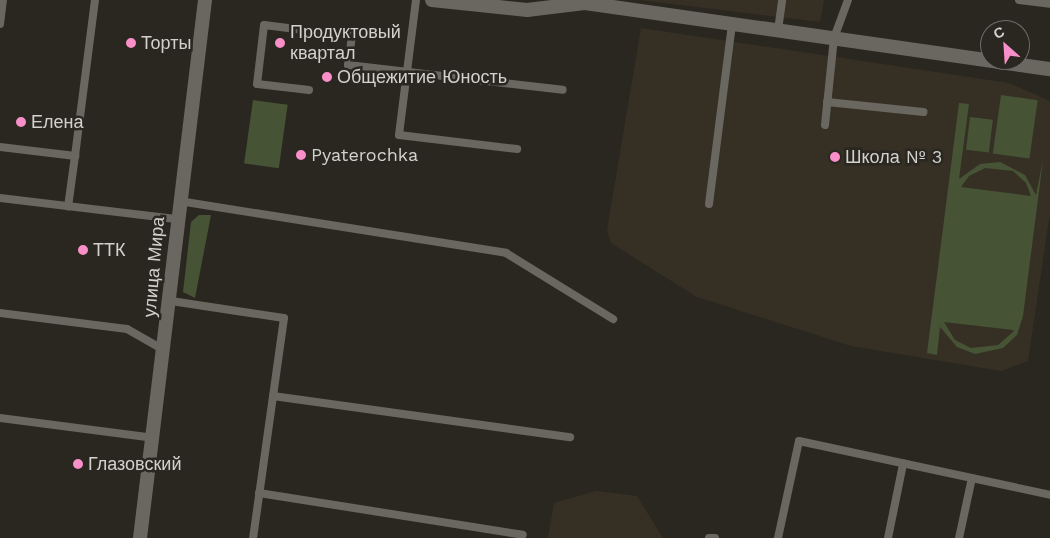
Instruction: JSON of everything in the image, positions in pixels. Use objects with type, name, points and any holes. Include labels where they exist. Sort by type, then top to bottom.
[{"type":"street","name":"улица Мира","points":[[140,538],[171,302],[176,219],[205,0]]},
{"type":"street","points":[[432,0],[499,4],[585,3],[1050,69]]},
{"type":"lane","points":[[0,24],[3,0]]},
{"type":"lane","points":[[68,207],[95,0]]},
{"type":"lane","points":[[416,0],[399,135],[517,149]]},
{"type":"lane","points":[[778,30],[782,0]]},
{"type":"lane","points":[[825,125],[834,38],[848,0]]},
{"type":"lane","points":[[1019,0],[1050,4]]},
{"type":"lane","points":[[709,204],[732,24]]},
{"type":"lane","points":[[309,90],[257,84],[264,25],[352,36],[348,65],[563,90]]},
{"type":"lane","points":[[827,102],[923,112]]},
{"type":"lane","points":[[0,146],[75,156]]},
{"type":"lane","points":[[0,198],[176,219]]},
{"type":"lane","points":[[179,201],[506,253],[613,319]]},
{"type":"lane","points":[[171,302],[284,318],[252,538]]},
{"type":"lane","points":[[0,313],[127,329],[165,350]]},
{"type":"lane","points":[[273,396],[570,437]]},
{"type":"lane","points":[[0,418],[153,438]]},
{"type":"lane","points":[[778,538],[798,441],[1050,495]]},
{"type":"lane","points":[[888,538],[903,464]]},
{"type":"lane","points":[[959,538],[972,478]]},
{"type":"lane","points":[[259,493],[523,535]]},
{"type":"lane","points":[[709,538],[715,538]]},
{"type":"shaded area","points":[[639,0],[824,0],[820,22]]},
{"type":"shaded area","name":"Школа № 3","points":[[641,28],[1009,83],[1050,101],[1050,213],[1028,361],[1001,371],[851,346],[697,297],[611,243],[607,230]]},
{"type":"shaded area","points":[[596,491],[637,496],[663,538],[548,538],[554,503]]},
{"type":"green space","points":[[1001,95],[1038,100],[1029,159],[993,153]]},
{"type":"green space","points":[[253,100],[288,105],[279,168],[244,163]]},
{"type":"green space","points":[[959,103],[969,104],[959,179],[980,164],[1000,162],[1025,175],[1036,195],[1043,160],[1023,316],[1017,335],[1003,348],[975,354],[957,347],[940,327],[937,355],[927,353]],"holes":[[[985,168],[1013,171],[1026,183],[1031,196],[961,187],[969,176]],[[944,322],[1013,330],[1014,331],[998,345],[971,348],[955,340]]]},
{"type":"green space","points":[[970,117],[993,120],[989,153],[966,150]]},
{"type":"green space","points":[[199,215],[211,215],[195,298],[183,292],[191,222]]},
{"type":"place","name":"Торты","points":[[131,43]]},
{"type":"place","name":"Продуктовый квартал","points":[[280,43]]},
{"type":"place","name":"Общежитие Юность","points":[[327,77]]},
{"type":"place","name":"Елена","points":[[21,122]]},
{"type":"place","name":"Pyaterochka","points":[[301,155]]},
{"type":"place","name":"Школа № 3","points":[[835,157]]},
{"type":"place","name":"ТТК","points":[[83,250]]},
{"type":"place","name":"Глазовский","points":[[78,464]]}]
